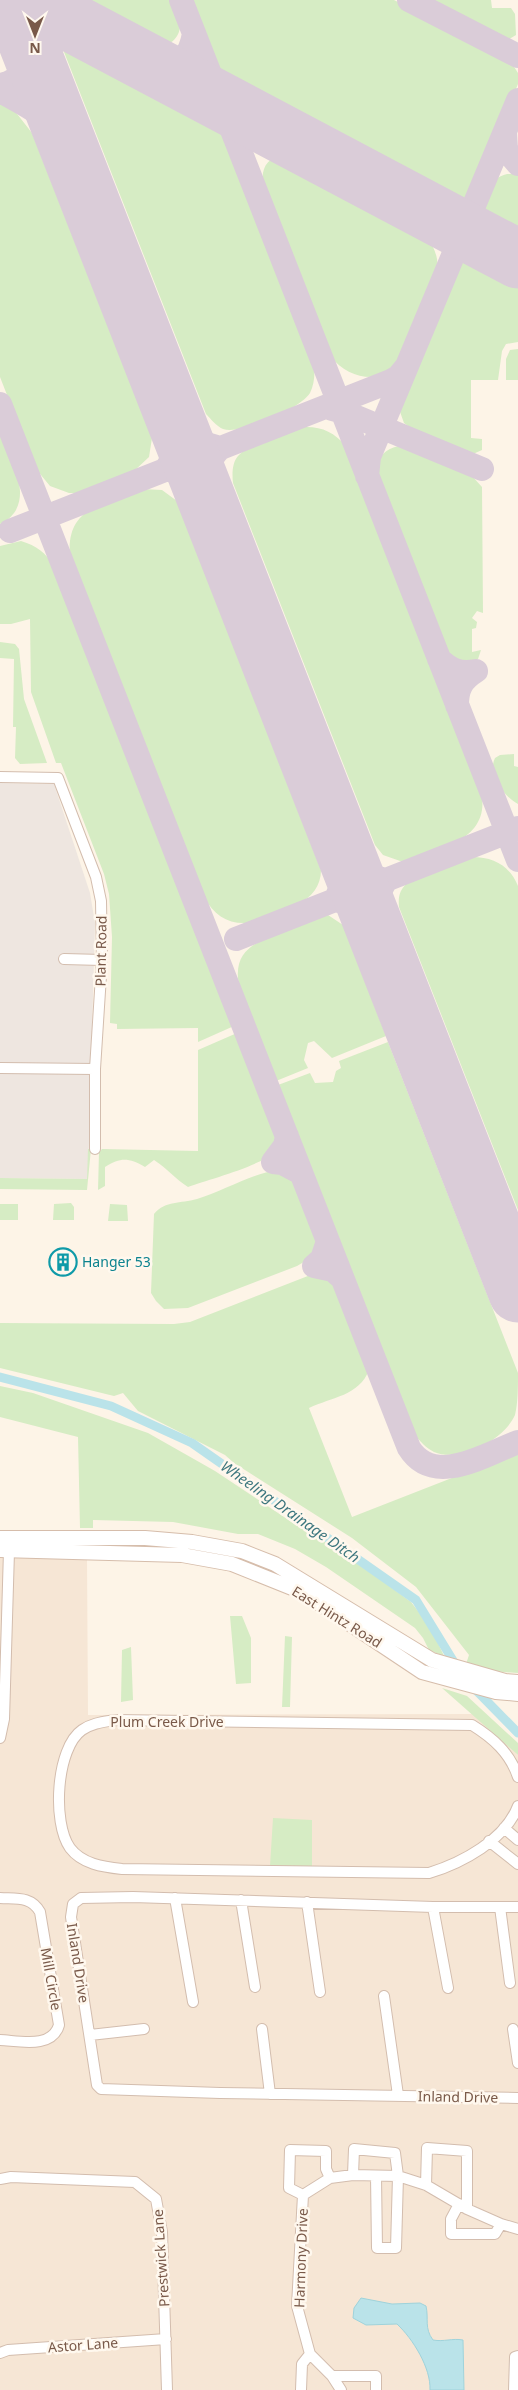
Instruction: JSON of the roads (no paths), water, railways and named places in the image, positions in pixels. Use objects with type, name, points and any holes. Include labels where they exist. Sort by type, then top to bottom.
[{"type":"main road","name":"East Hintz Road","points":[[0,1538],[145,1538],[192,1542],[242,1551],[275,1564],[432,1660],[506,1685],[518,1694]]},
{"type":"main road","name":"East Hintz Road","points":[[4,1550],[182,1555],[232,1564],[302,1592],[422,1672],[506,1685]]},
{"type":"street","name":"Plant Road","points":[[0,777],[58,778],[96,877],[103,921],[95,1069],[95,1149]]},
{"type":"street","points":[[64,959],[102,960]]},
{"type":"street","points":[[0,1068],[95,1069]]},
{"type":"street","points":[[0,1738],[4,1720],[4,1550]]},
{"type":"street","name":"Plum Creek Drive","points":[[518,1777],[505,1752],[492,1737],[472,1725],[115,1720],[97,1722],[82,1730],[70,1743],[62,1764],[60,1792],[61,1827],[70,1848],[86,1861],[104,1867],[383,1874],[429,1873],[452,1866],[470,1856],[504,1828],[514,1816],[518,1806]]},
{"type":"street","points":[[504,1828],[518,1840]]},
{"type":"street","points":[[489,1840],[518,1864]]},
{"type":"street","name":"Mill Circle","points":[[0,1898],[28,1900],[35,1904],[40,1912],[59,2025],[57,2032],[50,2039],[38,2041],[0,2040]]},
{"type":"street","name":"Inland Drive","points":[[518,1907],[433,1907],[175,1898],[81,1898],[73,1904],[71,1917],[97,2084],[102,2089],[518,2098]]},
{"type":"street","points":[[175,1898],[193,2002]]},
{"type":"street","points":[[241,1900],[255,1987]]},
{"type":"street","points":[[307,1902],[320,1992]]},
{"type":"street","points":[[433,1907],[448,1988]]},
{"type":"street","points":[[500,1907],[510,1983]]},
{"type":"street","name":"Inland Drive","points":[[384,1996],[398,2095]]},
{"type":"street","points":[[262,2029],[270,2094]]},
{"type":"street","points":[[513,2029],[518,2063]]},
{"type":"street","points":[[90,2036],[144,2030]]},
{"type":"street","points":[[426,2186],[427,2148],[467,2151],[463,2207],[451,2219],[451,2234],[495,2234],[501,2224]]},
{"type":"street","points":[[353,2175],[354,2149],[395,2152],[398,2176],[396,2248],[377,2248],[376,2176]]},
{"type":"street","points":[[303,2195],[289,2188],[290,2150],[326,2151],[326,2169],[330,2178]]},
{"type":"street","name":"Harmony Drive","points":[[341,2390],[332,2376],[310,2354],[297,2306],[303,2195],[330,2178],[353,2175],[398,2176],[426,2186],[463,2207],[501,2224],[518,2229]]},
{"type":"street","name":"Prestwick Lane","points":[[0,2179],[11,2177],[135,2182],[156,2198],[162,2232],[167,2390]]},
{"type":"street","name":"Astor Lane","points":[[0,2353],[8,2350],[166,2339]]},
{"type":"street","points":[[300,2390],[302,2364],[310,2354]]},
{"type":"street","points":[[514,2390],[515,2357],[518,2356]]},
{"type":"street","points":[[332,2376],[376,2376],[376,2390]]},
{"type":"water","points":[[361,2298],[392,2304],[420,2303],[426,2306],[428,2327],[433,2340],[463,2340],[464,2390],[430,2390],[428,2373],[420,2354],[397,2324],[366,2325],[353,2318],[354,2308]]},
{"type":"waterway","name":"Wheeling Drainage Ditch","points":[[0,1377],[111,1406],[192,1443],[416,1600],[457,1667]]},
{"type":"waterway","name":"Wheeling Drainage Ditch","points":[[473,1687],[518,1733]]},
{"type":"place","name":"Hanger 53","points":[[63,1262]]}]
